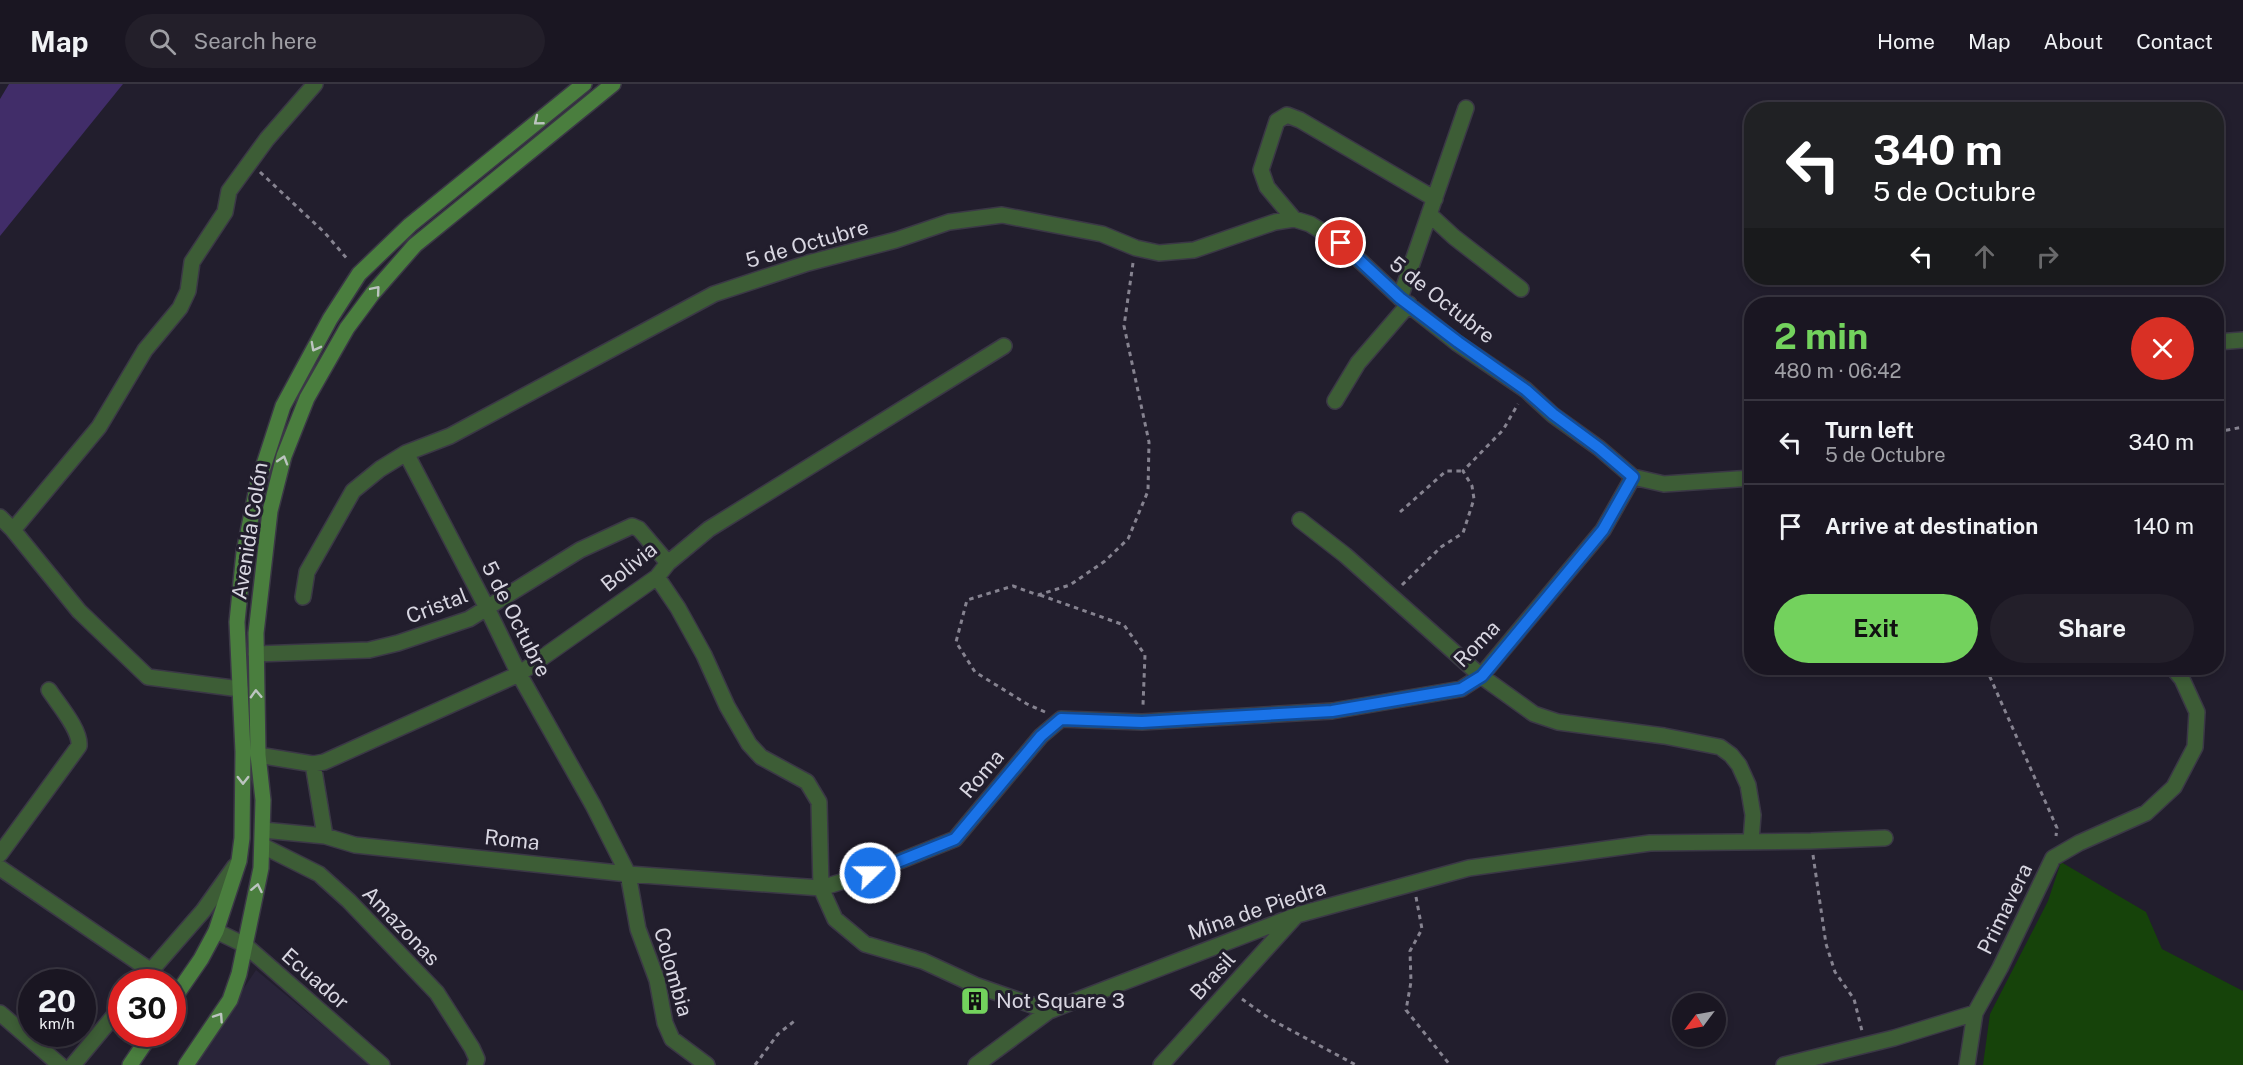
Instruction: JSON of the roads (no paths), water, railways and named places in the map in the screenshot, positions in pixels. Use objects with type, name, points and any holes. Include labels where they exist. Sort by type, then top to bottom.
[{"type":"main road","name":"Avenida Colón","points":[[186,981],[216,931],[239,861],[243,826],[237,622],[244,552],[258,483],[283,406],[330,319],[359,274],[410,225],[584,84]]},
{"type":"main road","name":"Avenida Colón","points":[[186,1065],[230,1000],[239,974],[261,868],[263,800],[258,755],[256,633],[270,511],[284,456],[307,398],[347,328],[373,293],[415,245],[613,84]]},
{"type":"main road","points":[[130,1065],[142,1047]]},
{"type":"street","points":[[13,530],[99,427],[145,350],[172,320],[185,301],[192,262],[225,212],[229,191],[249,162],[315,84]]},
{"type":"street","points":[[1335,401],[1358,363],[1405,301],[1429,214],[1466,108]]},
{"type":"street","points":[[1294,219],[1267,187],[1261,170],[1277,121],[1287,115],[1300,120],[1435,199]]},
{"type":"street","points":[[1429,214],[1454,237],[1521,289]]},
{"type":"street","name":"5 de Octubre","points":[[628,874],[593,805],[519,674],[406,453],[450,436],[714,294],[808,263],[896,240],[949,222],[1002,215],[1101,234],[1136,248],[1160,253],[1194,250],[1275,222],[1294,219],[1310,224],[1341,243],[1405,301],[1526,390],[1633,477]]},
{"type":"street","points":[[2224,341],[2243,340]]},
{"type":"street","name":"Bolivia","points":[[258,755],[312,764],[330,759],[519,674],[657,577],[668,563],[709,529],[1005,346]]},
{"type":"street","points":[[303,597],[307,572],[353,491],[380,468],[406,453]]},
{"type":"street","points":[[1633,477],[1664,484],[1744,479]]},
{"type":"street","name":"Roma","points":[[263,830],[325,837],[355,845],[628,874],[821,888],[870,873],[955,839],[1041,736],[1061,719],[1142,722],[1332,711],[1461,689],[1482,676],[1603,530],[1633,477]]},
{"type":"street","points":[[0,517],[80,611],[148,676],[240,689]]},
{"type":"street","points":[[1300,520],[1345,555],[1482,676],[1533,714],[1558,722],[1664,736],[1720,747],[1739,765],[1748,784],[1753,815],[1751,841]]},
{"type":"street","name":"Cristal","points":[[256,654],[369,650],[398,643],[469,619],[580,550],[632,526],[639,529],[668,563]]},
{"type":"street","points":[[657,577],[678,608],[741,732],[761,757],[807,782],[819,802],[821,888],[835,919],[865,944],[923,961],[975,985],[1048,1011]]},
{"type":"street","name":"Primavera","points":[[1975,1013],[2000,968],[2053,858],[2079,843],[2146,813],[2174,787],[2195,747],[2198,712],[2178,675]]},
{"type":"street","points":[[0,854],[79,746],[80,739],[49,690]]},
{"type":"street","points":[[312,764],[325,837]]},
{"type":"street","name":"Mina de Piedra","points":[[976,1065],[1048,1011],[1297,915],[1469,868],[1650,843],[1811,842],[1885,838]]},
{"type":"street","name":"Amazonas","points":[[263,846],[319,874],[349,901],[437,993],[472,1048],[477,1059],[475,1065]]},
{"type":"street","points":[[153,969],[203,911],[239,861]]},
{"type":"street","points":[[0,868],[135,969]]},
{"type":"street","name":"Colombia","points":[[628,874],[638,929],[657,980],[665,1023],[672,1039],[707,1065]]},
{"type":"street","name":"Brasil","points":[[1161,1065],[1297,915]]},
{"type":"street","name":"Ecuador","points":[[216,931],[245,945],[382,1065]]},
{"type":"street","points":[[0,1013],[60,1065]]},
{"type":"street","points":[[1784,1065],[1865,1045],[1975,1013],[1967,1065]]},
{"type":"street","points":[[73,1065],[108,1023]]},
{"type":"place","name":"Not Square 3","points":[[975,1001]]}]
